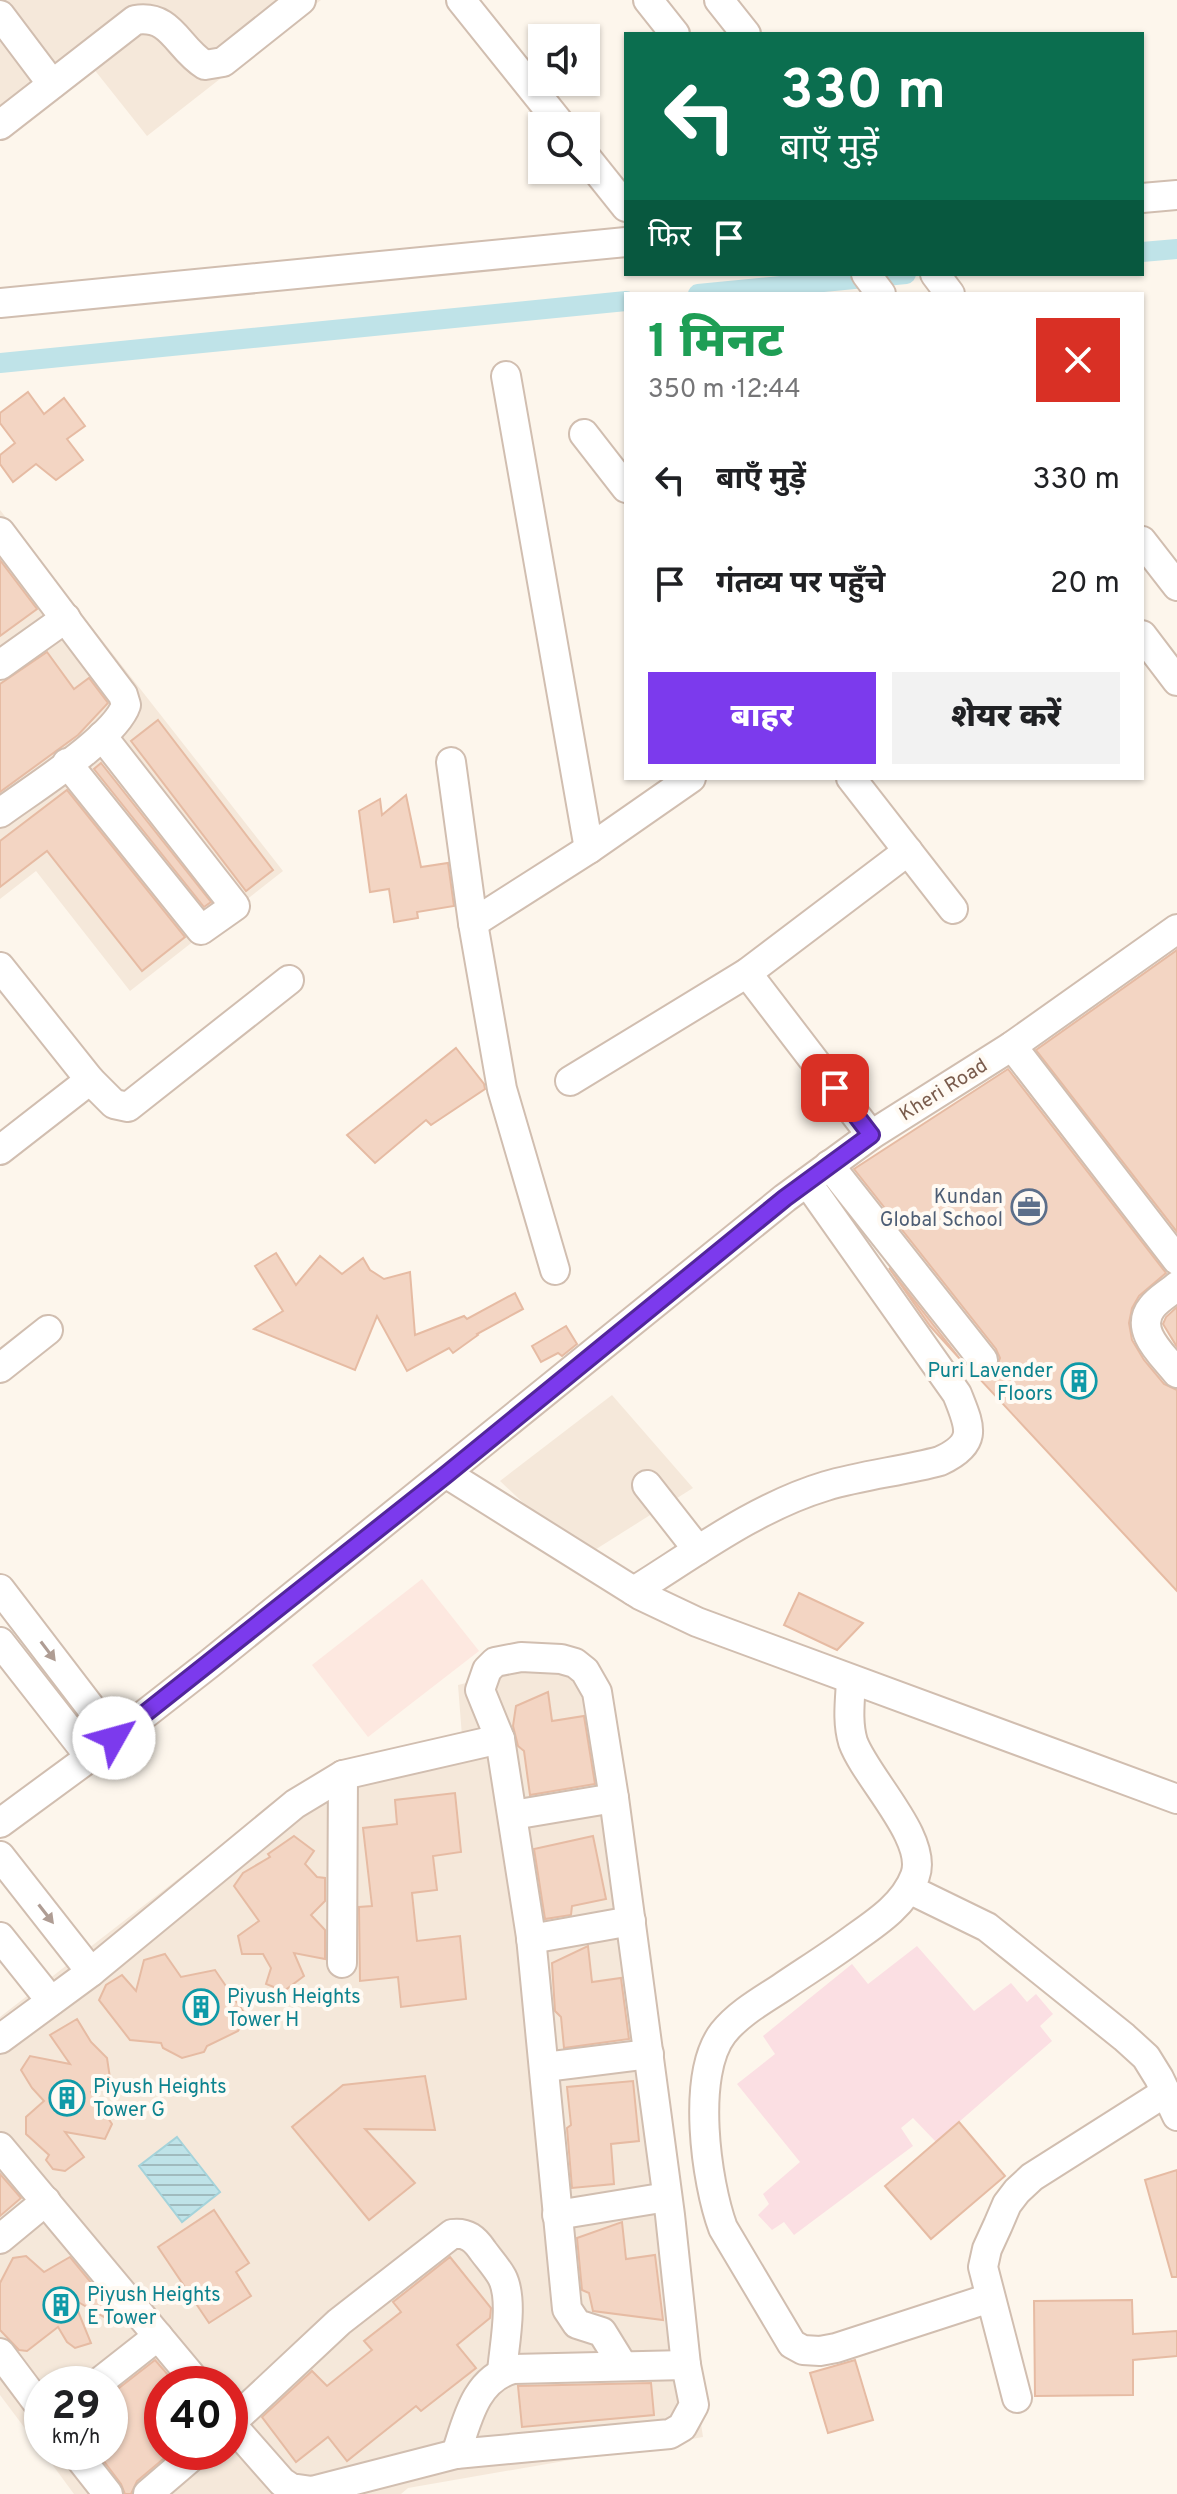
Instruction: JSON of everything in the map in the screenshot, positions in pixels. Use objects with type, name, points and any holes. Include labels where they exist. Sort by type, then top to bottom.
[{"type":"street","points":[[0,125],[135,20],[144,9],[165,24],[192,57],[205,65],[223,62],[301,0]]},
{"type":"street","points":[[461,0],[551,112]]},
{"type":"street","points":[[648,0],[673,32]]},
{"type":"street","points":[[719,0],[744,32]]},
{"type":"street","points":[[0,15],[52,84]]},
{"type":"street","points":[[600,174],[624,204]]},
{"type":"street","points":[[1144,198],[1177,195]]},
{"type":"street","points":[[0,303],[624,242]]},
{"type":"street","points":[[506,376],[589,849]]},
{"type":"street","points":[[584,434],[624,485]]},
{"type":"street","points":[[0,532],[123,695],[126,705],[123,714],[102,736],[0,813]]},
{"type":"street","points":[[1144,544],[1177,586]]},
{"type":"street","points":[[0,665],[66,618]]},
{"type":"street","points":[[1144,638],[1177,681]]},
{"type":"street","points":[[67,763],[201,930],[235,906],[102,736]]},
{"type":"street","points":[[451,762],[473,923],[502,1089],[555,1270]]},
{"type":"street","points":[[473,923],[589,849],[688,780]]},
{"type":"street","points":[[853,780],[953,909]]},
{"type":"street","points":[[570,1081],[747,973],[908,851]]},
{"type":"street","name":"Kheri Road","points":[[0,1823],[90,1757],[447,1474],[818,1173],[871,1135],[1012,1046],[1177,929]]},
{"type":"street","points":[[0,967],[90,1080],[114,1104],[128,1107],[289,980]]},
{"type":"street","points":[[747,973],[871,1135]]},
{"type":"street","points":[[1012,1046],[1177,1260]]},
{"type":"street","points":[[0,1150],[90,1080]]},
{"type":"street","points":[[818,1173],[983,1360]]},
{"type":"street","points":[[634,1591],[769,1509],[826,1486],[940,1461],[954,1455],[965,1444],[970,1433],[957,1394],[818,1173]]},
{"type":"street","points":[[1177,1286],[1151,1307],[1145,1322],[1147,1334],[1177,1373]]},
{"type":"street","points":[[0,1368],[48,1330]]},
{"type":"street","points":[[447,1474],[634,1591],[697,1622],[1177,1799]]},
{"type":"street","points":[[647,1485],[698,1550]]},
{"type":"street","points":[[0,1589],[114,1738]]},
{"type":"street","points":[[0,1642],[90,1757]]},
{"type":"street","points":[[248,2444],[293,2491],[312,2491],[456,2454],[670,2434],[682,2427],[694,2405],[686,2365],[631,1921],[597,1692],[585,1671],[575,1663],[561,1659],[509,1658],[495,1662],[487,1670],[480,1690],[500,1739],[531,1939],[567,2309],[577,2324],[602,2332],[623,2366]]},
{"type":"street","points":[[851,1681],[849,1721],[853,1741],[917,1855],[918,1866],[909,1889],[876,1923],[746,2011],[723,2033],[712,2053],[703,2104],[713,2191],[723,2228],[781,2328],[792,2344],[803,2350],[836,2348],[990,2298]]},
{"type":"street","points":[[0,2039],[91,1972],[295,1804],[343,1775],[500,1739]]},
{"type":"street","points":[[342,1963],[343,1775]]},
{"type":"street","points":[[513,1815],[614,1798]]},
{"type":"street","points":[[0,1856],[91,1972]]},
{"type":"street","points":[[909,1889],[987,1927],[1002,1938],[1146,2057],[1172,2104],[1032,2177],[1007,2204],[987,2249],[983,2267],[1017,2398]]},
{"type":"street","points":[[531,1939],[631,1921]]},
{"type":"street","points":[[0,1937],[51,2001]]},
{"type":"street","points":[[545,2067],[649,2054]]},
{"type":"street","points":[[0,2147],[183,2366]]},
{"type":"street","points":[[557,2215],[667,2197]]},
{"type":"street","points":[[0,2239],[46,2201]]},
{"type":"street","points":[[248,2407],[339,2322],[452,2234],[461,2233],[478,2243],[506,2287],[508,2306],[502,2372]]},
{"type":"street","points":[[120,2366],[158,2336]]},
{"type":"street","points":[[0,2353],[24,2385]]},
{"type":"street","points":[[456,2454],[473,2406],[485,2386],[502,2372],[513,2369],[686,2365]]},
{"type":"street","points":[[89,2470],[108,2494]]},
{"type":"street","points":[[148,2494],[176,2470]]},
{"type":"shaded area","points":[[0,0],[321,0],[147,136],[93,68],[0,140]]},
{"type":"shaded area","points":[[0,510],[283,871],[130,991],[36,871],[0,899]]},
{"type":"shaded area","points":[[612,1395],[693,1488],[582,1558],[500,1481]]},
{"type":"shaded area","points":[[422,1579],[479,1651],[368,1737],[312,1665]]},
{"type":"shaded area","points":[[588,1653],[703,2437],[408,2488],[401,2494],[74,2494],[56,2470],[128,2470],[128,2366],[24,2366],[24,2427],[0,2395],[0,2017],[298,1786],[463,1749],[458,1685]]},
{"type":"shaded area","points":[[917,1946],[974,2011],[1011,1983],[1027,2002],[1036,1994],[1053,2014],[1040,2026],[1052,2041],[936,2142],[913,2118],[901,2128],[913,2146],[794,2235],[784,2222],[772,2230],[758,2215],[769,2204],[763,2194],[800,2162],[737,2084],[775,2054],[763,2036],[852,1964],[868,1984]]},
{"type":"water","points":[[177,2137],[220,2192],[182,2222],[139,2166]]},
{"type":"building","points":[[28,392],[44,414],[64,398],[85,426],[67,439],[83,460],[56,480],[36,464],[13,482],[0,464],[0,455],[15,443],[0,423],[0,413]]},
{"type":"building","points":[[0,560],[37,609],[0,636]]},
{"type":"building","points":[[47,652],[74,689],[89,678],[108,703],[78,735],[0,792],[0,684]]},
{"type":"building","points":[[158,720],[273,870],[246,891],[131,741]]},
{"type":"building","points":[[101,763],[211,902],[204,907],[94,769]]},
{"type":"building","points":[[67,790],[185,937],[142,971],[47,851],[0,887],[0,841]]},
{"type":"building","points":[[406,795],[421,867],[448,863],[454,906],[417,912],[418,918],[394,922],[389,889],[370,892],[359,811],[380,799],[382,815]]},
{"type":"building","points":[[1177,950],[1177,1232],[1036,1050]]},
{"type":"building","points":[[456,1048],[485,1089],[431,1125],[426,1120],[375,1163],[347,1135]]},
{"type":"building","points":[[1008,1069],[1166,1273],[1139,1296],[1129,1323],[1132,1340],[1144,1360],[1164,1384],[1177,1390],[1177,1591],[976,1375],[985,1377],[994,1373],[1000,1358],[996,1349],[854,1169]]},
{"type":"building","points":[[276,1253],[296,1285],[320,1256],[342,1274],[363,1258],[370,1270],[384,1279],[410,1272],[415,1335],[464,1316],[467,1319],[515,1293],[523,1309],[477,1334],[453,1353],[449,1348],[407,1371],[377,1316],[355,1370],[254,1329],[283,1311],[255,1266]]},
{"type":"building","points":[[889,1268],[960,1359],[930,1326]]},
{"type":"building","points":[[1177,1307],[1177,1347],[1163,1324]]},
{"type":"building","points":[[566,1326],[577,1344],[562,1356],[558,1353],[541,1362],[532,1346]]},
{"type":"building","points":[[799,1593],[863,1623],[837,1650],[784,1625]]},
{"type":"building","points":[[548,1692],[552,1721],[584,1716],[595,1784],[530,1795],[524,1751],[518,1746],[513,1726],[516,1706]]},
{"type":"building","points":[[455,1793],[461,1852],[433,1856],[437,1890],[412,1893],[417,1941],[460,1936],[466,1999],[401,2007],[398,1977],[360,1981],[359,1907],[372,1906],[363,1828],[397,1824],[395,1800]]},
{"type":"building","points":[[294,1836],[314,1851],[305,1864],[317,1877],[325,1878],[325,1901],[311,1915],[325,1930],[325,1959],[294,1953],[304,1976],[284,1991],[266,1984],[271,1968],[263,1954],[242,1954],[238,1936],[259,1921],[234,1886],[243,1873],[270,1857],[268,1854]]},
{"type":"building","points":[[593,1836],[606,1899],[572,1906],[571,1915],[545,1919],[534,1849]]},
{"type":"building","points":[[588,1946],[592,1982],[621,1978],[629,2039],[564,2048],[561,2017],[555,2011],[552,1963]]},
{"type":"building","name":"Piyush Heights Tower H","points":[[165,1954],[181,1977],[215,1970],[247,2017],[238,2031],[207,2046],[204,2052],[182,2058],[163,2048],[161,2043],[130,2040],[99,2000],[106,1985],[122,1975],[136,1991],[144,1960]]},
{"type":"building","name":"Piyush Heights Tower G","points":[[77,2019],[91,2042],[107,2058],[110,2078],[91,2092],[112,2124],[105,2139],[65,2132],[84,2157],[65,2171],[53,2169],[46,2160],[49,2155],[26,2134],[26,2117],[44,2101],[21,2070],[30,2056],[70,2064],[50,2035]]},
{"type":"building","points":[[425,2076],[435,2130],[365,2129],[415,2183],[369,2220],[292,2127],[343,2085]]},
{"type":"building","points":[[633,2081],[639,2141],[611,2144],[614,2184],[572,2188],[567,2087]]},
{"type":"building","points":[[959,2122],[1005,2176],[931,2239],[885,2186]]},
{"type":"building","points":[[1177,2170],[1177,2277],[1172,2277],[1145,2180]]},
{"type":"building","points":[[0,2174],[21,2198],[0,2216]]},
{"type":"building","points":[[214,2210],[249,2263],[236,2272],[251,2296],[209,2323],[158,2247]]},
{"type":"building","points":[[622,2222],[626,2259],[655,2255],[663,2320],[593,2311],[589,2293],[582,2290],[577,2238]]},
{"type":"building","name":"Piyush Heights E Tower","points":[[26,2256],[44,2272],[70,2257],[93,2285],[94,2295],[99,2292],[119,2316],[116,2324],[73,2299],[91,2343],[75,2348],[67,2342],[58,2327],[27,2351],[19,2350],[0,2330],[0,2283],[13,2258]]},
{"type":"building","points":[[450,2257],[491,2308],[490,2318],[457,2345],[476,2368],[421,2411],[416,2406],[347,2461],[328,2437],[296,2462],[262,2417],[312,2371],[327,2386],[372,2350],[364,2341],[401,2312],[393,2302]]},
{"type":"building","points":[[1132,2300],[1133,2334],[1177,2331],[1177,2356],[1133,2360],[1133,2395],[1035,2396],[1034,2301]]},
{"type":"building","points":[[855,2360],[873,2420],[828,2433],[810,2373]]},
{"type":"building","points":[[144,2369],[144,2470],[150,2470],[137,2481],[131,2494],[125,2494],[110,2470],[128,2470],[128,2381]]},
{"type":"building","points":[[651,2383],[654,2415],[522,2427],[518,2386]]},
{"type":"waterway","points":[[1144,252],[1177,249]]},
{"type":"waterway","points":[[719,292],[885,276]]},
{"type":"waterway","points":[[0,363],[624,301]]},
{"type":"place","name":"Kundan Global School","points":[[1029,1207]]},
{"type":"place","name":"Puri Lavender Floors","points":[[1079,1381]]},
{"type":"place","name":"Piyush Heights Tower H","points":[[201,2007]]},
{"type":"place","name":"Piyush Heights Tower G","points":[[67,2098]]},
{"type":"place","name":"Piyush Heights E Tower","points":[[61,2305]]},
{"type":"route","points":[[114,1738],[447,1474],[785,1198],[871,1135],[835,1088]]}]
